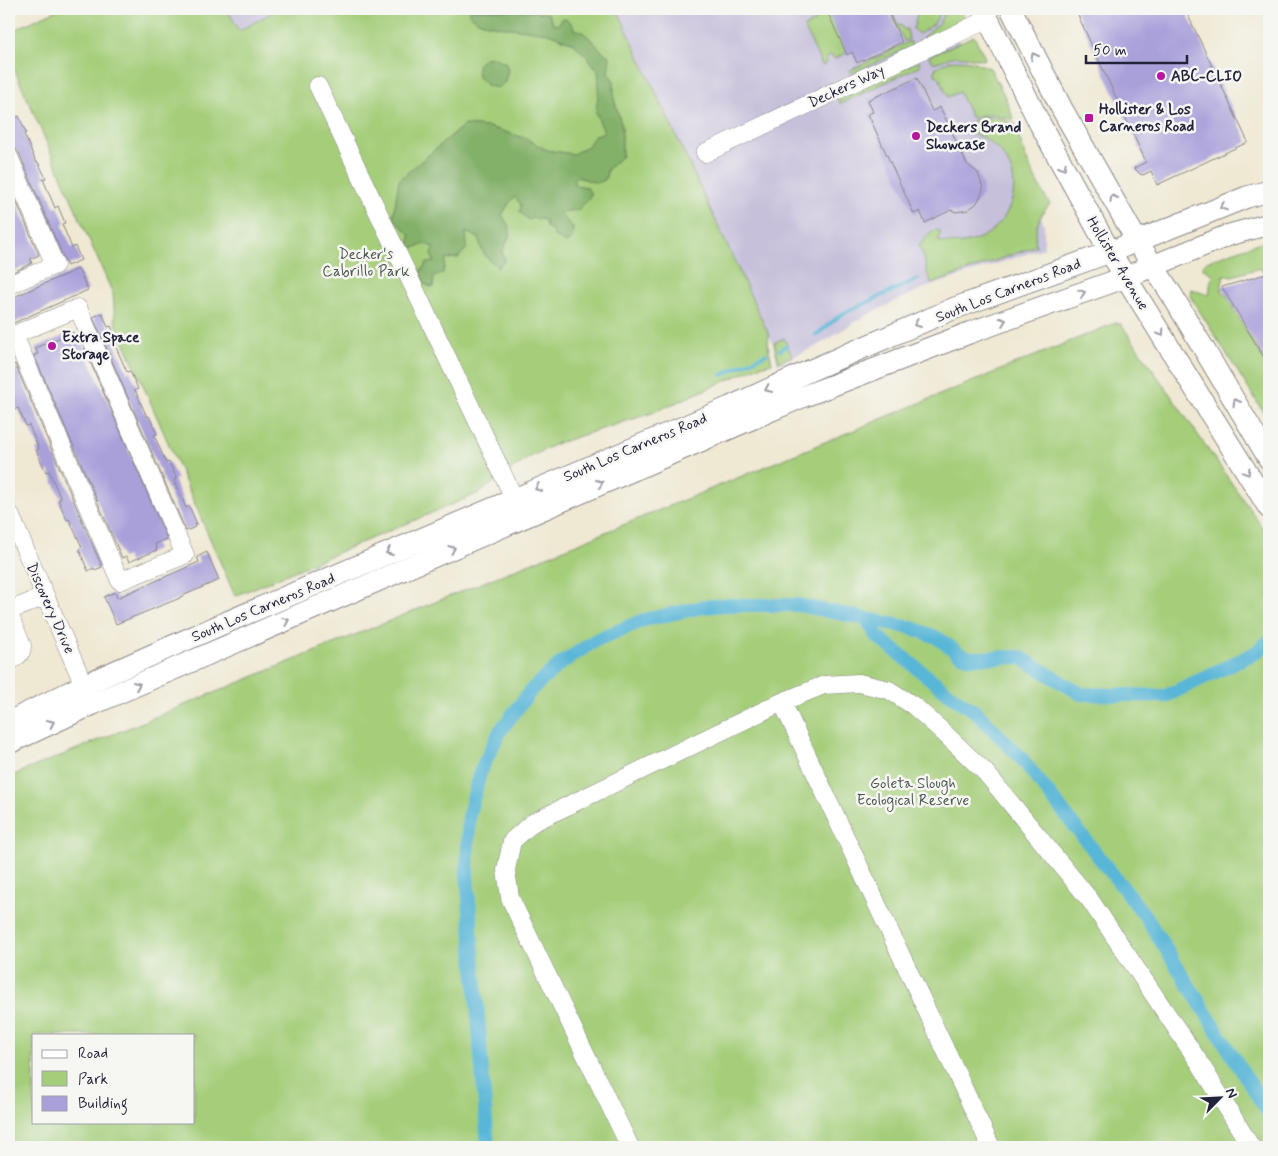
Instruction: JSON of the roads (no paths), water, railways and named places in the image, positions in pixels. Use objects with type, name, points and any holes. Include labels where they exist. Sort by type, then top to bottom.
[{"type":"main road","name":"Hollister Avenue","points":[[1011,9],[1062,109],[1137,241],[1169,290],[1269,459]]},
{"type":"main road","name":"Hollister Avenue","points":[[985,14],[1040,124],[1110,252],[1269,508]]},
{"type":"main road","name":"South Los Carneros Road","points":[[9,722],[84,685],[956,308],[1110,252],[1247,197],[1269,191]]},
{"type":"main road","name":"South Los Carneros Road","points":[[9,743],[93,704],[793,401],[969,333],[1126,277],[1229,235],[1269,224]]},
{"type":"street","name":"Deckers Way","points":[[705,153],[985,14]]},
{"type":"street","points":[[318,86],[514,498]]},
{"type":"street","points":[[9,157],[55,265],[9,285]]},
{"type":"street","points":[[78,308],[185,555],[120,581],[11,336],[78,308]]},
{"type":"street","name":"Discovery Drive","points":[[9,512],[93,704]]},
{"type":"street","points":[[9,661],[18,656],[22,651],[22,646],[9,612],[45,596]]},
{"type":"street","points":[[630,1147],[510,898],[506,870],[512,841],[532,823],[782,702],[824,685],[859,683],[889,690],[914,706],[942,730],[986,773],[1090,900],[1201,1064],[1251,1147]]},
{"type":"street","points":[[782,702],[991,1147]]},
{"type":"waterway","points":[[816,335],[842,314],[918,279]]},
{"type":"waterway","points":[[780,350],[786,346]]},
{"type":"waterway","points":[[722,375],[766,354]]},
{"type":"waterway","points":[[488,1147],[467,874],[469,814],[481,770],[500,731],[532,689],[560,664],[596,640],[644,620],[703,607],[724,605],[798,605],[912,628],[936,637],[961,655],[971,658],[1020,657],[1081,694],[1166,696],[1255,653],[1269,641]]},
{"type":"waterway","points":[[866,619],[878,637],[952,696],[976,712],[1021,758],[1146,917],[1269,1114]]},
{"type":"place","name":"ABC-CLIO","points":[[1161,76]]},
{"type":"place","name":"Hollister & Los Carneros Road","points":[[1089,118]]},
{"type":"place","name":"Deckers Brand Showcase","points":[[916,136]]},
{"type":"place","name":"Extra Space Storage","points":[[52,346]]},
{"type":"park label","name":"Decker's Cabrillo Park","points":[[366,262]]},
{"type":"park label","name":"Goleta Slough Ecological Reserve","points":[[913,792]]}]
